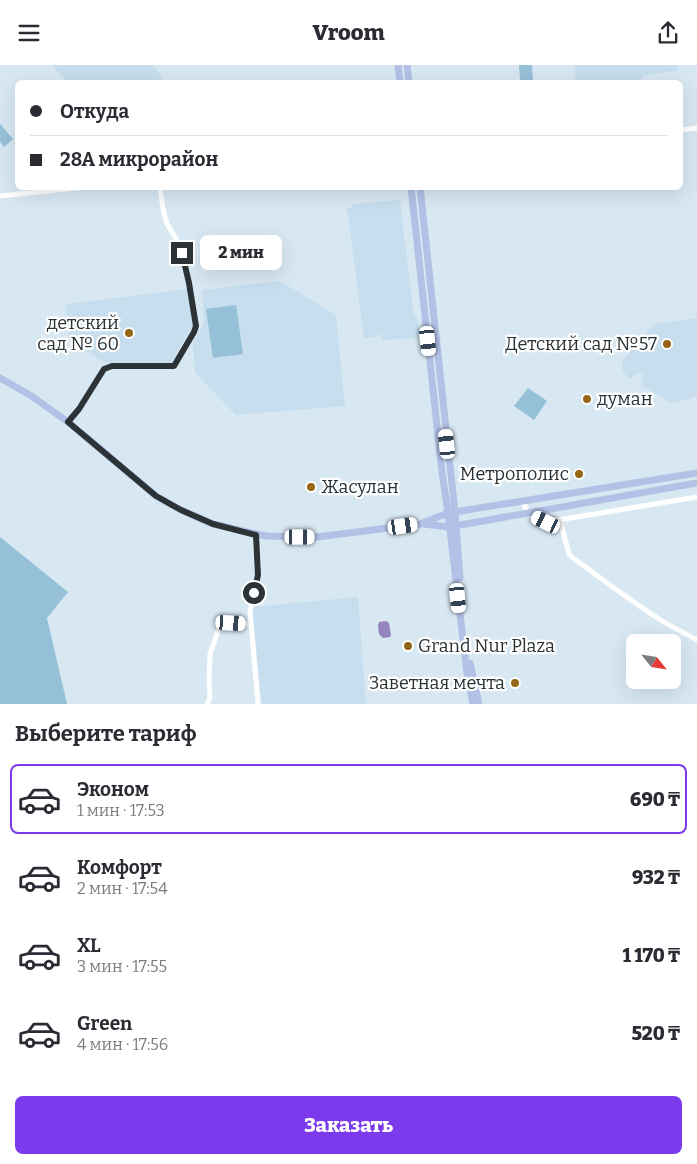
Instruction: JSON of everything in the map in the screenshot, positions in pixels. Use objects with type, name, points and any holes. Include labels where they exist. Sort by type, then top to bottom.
[{"type":"main road","points":[[398,65],[400,80]]},
{"type":"main road","points":[[407,65],[409,80]]},
{"type":"main road","points":[[410,190],[440,454],[451,513]]},
{"type":"main road","points":[[420,190],[452,526],[466,645],[479,704]]},
{"type":"main road","points":[[0,378],[30,395],[68,422],[156,496],[181,510],[213,524],[256,535],[316,537],[420,523],[451,513],[697,473]]},
{"type":"main road","points":[[420,523],[452,526],[697,483]]},
{"type":"main road","points":[[466,645],[467,673],[473,704]]},
{"type":"street","points":[[683,129],[697,128]]},
{"type":"street","points":[[0,196],[57,190]]},
{"type":"street","points":[[68,422],[79,409],[104,369],[112,366],[174,366],[194,332],[196,326],[187,276],[178,242],[167,224],[160,190]]},
{"type":"street","points":[[523,501],[527,513],[546,522],[697,497]]},
{"type":"street","points":[[560,520],[569,554],[630,600],[697,640]]},
{"type":"street","points":[[256,535],[258,575],[250,611],[250,624],[258,704]]},
{"type":"street","points":[[207,704],[210,698],[210,654],[220,628],[220,623],[250,624]]},
{"type":"shaded area","points":[[52,65],[153,65],[162,80],[65,80]]},
{"type":"shaded area","points":[[519,65],[532,65],[533,80],[520,80]]},
{"type":"shaded area","points":[[574,65],[677,65],[678,71],[644,75],[640,80],[576,80]]},
{"type":"shaded area","points":[[0,124],[13,139],[4,147],[0,142]]},
{"type":"shaded area","points":[[400,200],[414,316],[416,316],[421,338],[382,340],[381,334],[372,338],[364,338],[347,208],[352,208],[352,204]]},
{"type":"shaded area","points":[[280,281],[336,315],[345,406],[236,415],[195,373],[193,343],[204,322],[202,290]]},
{"type":"shaded area","name":"детский сад № 60","points":[[187,289],[193,326],[170,364],[105,363],[69,340],[66,304]]},
{"type":"shaded area","points":[[236,305],[243,354],[213,358],[206,309]]},
{"type":"shaded area","name":"Детский сад №57","points":[[697,318],[697,394],[692,398],[671,403],[642,386],[641,380],[644,376],[639,372],[628,378],[623,371],[622,362],[654,324]]},
{"type":"shaded area","points":[[528,388],[547,401],[534,420],[514,406]]},
{"type":"shaded area","points":[[0,537],[68,592],[47,618],[67,704],[0,704]]},
{"type":"shaded area","points":[[358,597],[366,704],[262,704],[252,607]]},
{"type":"shaded area","points":[[386,621],[389,623],[391,635],[390,637],[383,638],[379,634],[378,626],[379,622]]},
{"type":"place","name":"детский сад № 60","points":[[129,333]]},
{"type":"place","name":"Детский сад №57","points":[[667,344]]},
{"type":"place","name":"думан","points":[[587,399]]},
{"type":"place","name":"Метрополис","points":[[579,474]]},
{"type":"place","name":"Жасулан","points":[[311,487]]},
{"type":"place","name":"Grand Nur Plaza","points":[[408,646]]},
{"type":"place","name":"Заветная мечта","points":[[515,683]]},
{"type":"route","points":[[182,253],[196,326],[174,366],[112,366],[104,369],[79,409],[68,422],[156,496],[181,510],[213,524],[256,535],[258,575],[254,593]]}]
